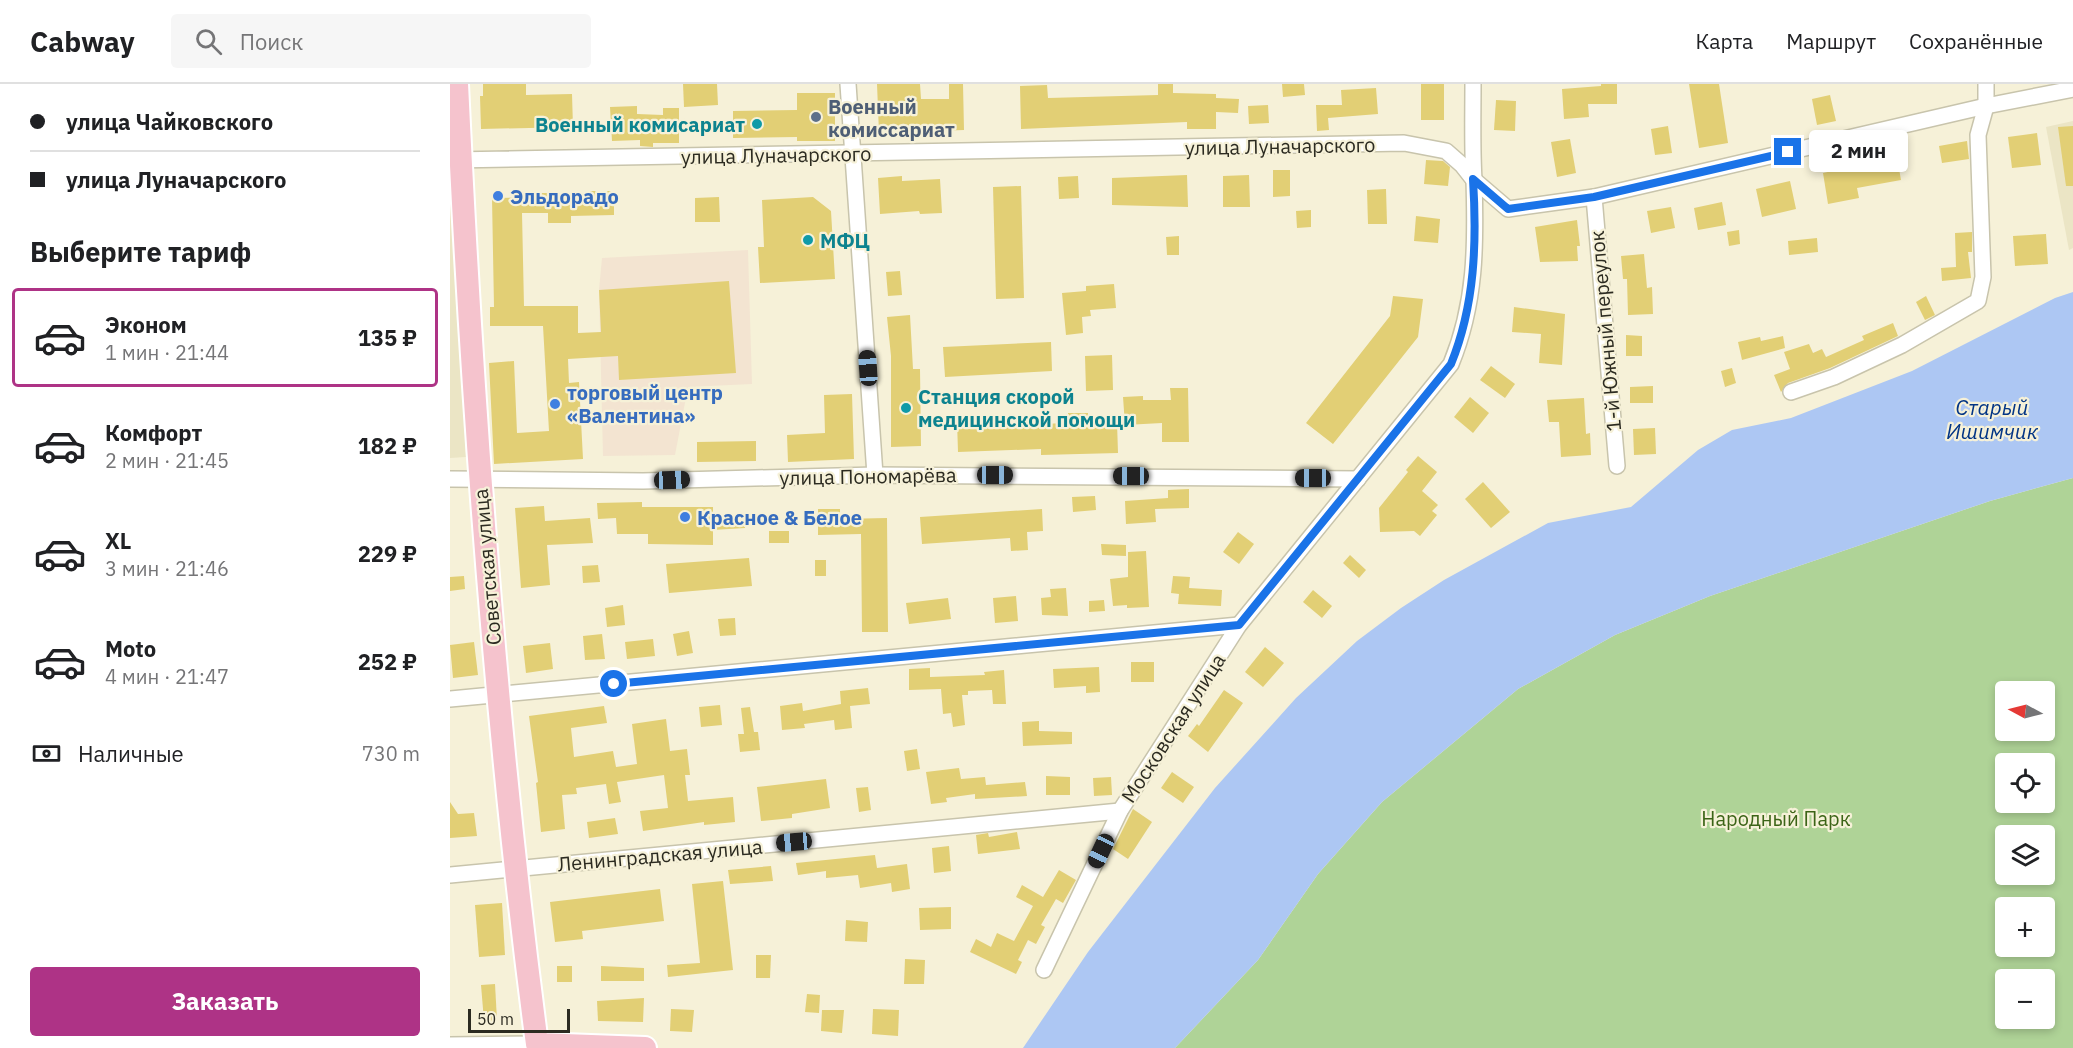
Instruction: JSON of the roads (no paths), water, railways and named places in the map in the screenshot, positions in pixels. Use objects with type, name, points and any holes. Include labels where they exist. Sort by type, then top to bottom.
[{"type":"main road","name":"Советская улица","points":[[457,84],[455,160],[480,481],[514,869],[537,1046]]},
{"type":"main road","points":[[537,1046],[645,1048]]},
{"type":"street","points":[[848,84],[875,475]]},
{"type":"street","name":"Московская улица","points":[[1044,970],[1120,811],[1239,625],[1451,364],[1463,336],[1470,296],[1476,232],[1473,179],[1473,84]]},
{"type":"street","points":[[1791,392],[1834,377],[1902,345],[1978,301],[1983,277],[1978,135],[1986,106],[1986,84]]},
{"type":"street","name":"улица Луначарского","points":[[455,160],[1404,143],[1446,151],[1473,179],[1508,209],[1594,197],[1986,106],[2073,89]]},
{"type":"street","name":"1-й Южный переулок","points":[[1594,197],[1617,466]]},
{"type":"street","name":"улица Пономарёва","points":[[450,479],[643,481],[875,475],[1358,479]]},
{"type":"street","points":[[450,699],[1239,625]]},
{"type":"street","name":"Ленинградская улица","points":[[450,875],[1120,811]]},
{"type":"street","points":[[450,1045],[537,1046]]},
{"type":"water","name":"Старый Ишимчик","points":[[2073,292],[2073,478],[1990,501],[1710,596],[1615,635],[1518,689],[1382,802],[1318,874],[1258,960],[1175,1048],[1023,1048],[1088,952],[1215,788],[1296,698],[1357,641],[1401,608],[1444,580],[1548,523],[1631,507],[1698,450],[1732,430],[1791,418],[1912,371],[2055,298]]},
{"type":"place","name":"Военный комиссариат","points":[[816,117]]},
{"type":"place","name":"Военный комисариат","points":[[757,124]]},
{"type":"place","name":"Эльдорадо","points":[[498,196]]},
{"type":"place","name":"МФЦ","points":[[808,240]]},
{"type":"place","name":"торговый центр «Валентина»","points":[[555,404]]},
{"type":"place","name":"Станция скорой медицинской помощи","points":[[906,408]]},
{"type":"place","name":"Красное & Белое","points":[[685,517]]},
{"type":"park label","name":"Народный Парк","points":[[1776,818]]}]
